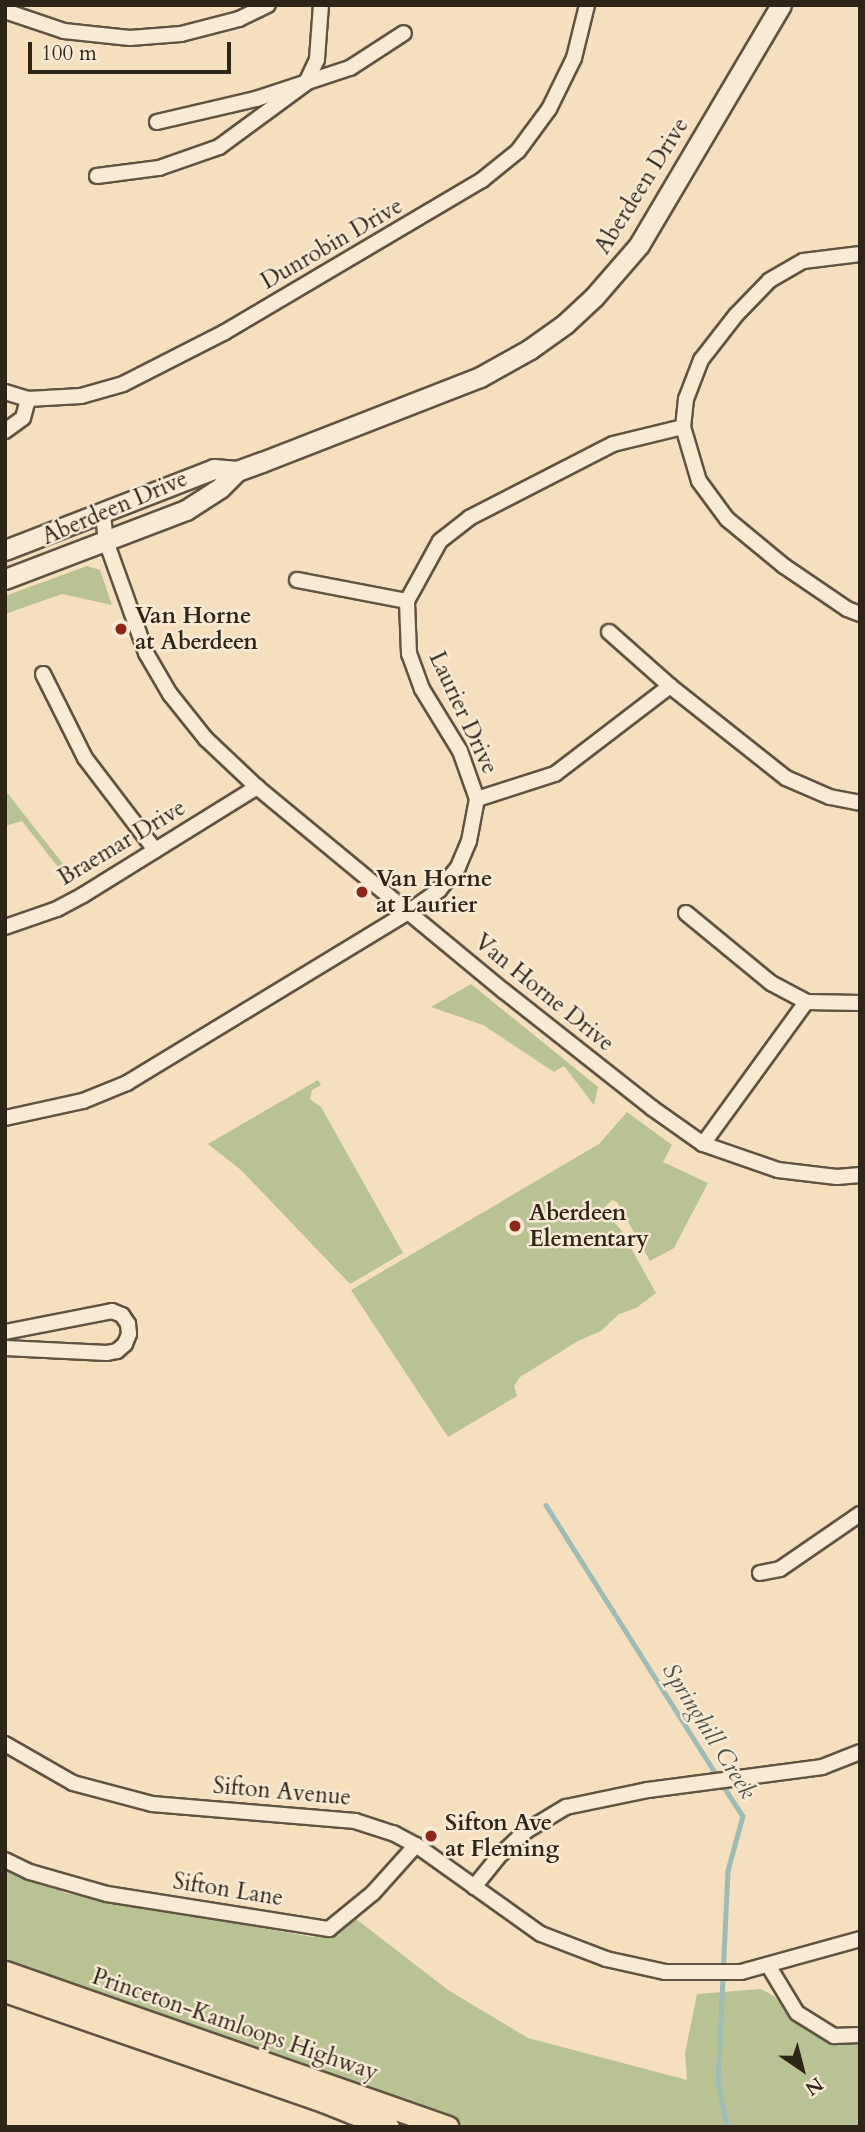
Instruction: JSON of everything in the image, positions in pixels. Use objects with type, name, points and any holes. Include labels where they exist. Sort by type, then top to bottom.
[{"type":"main road","name":"Aberdeen Drive","points":[[5,579],[186,510],[220,488],[237,471],[480,377],[565,324],[594,297],[639,245],[781,5]]},
{"type":"main road","name":"Aberdeen Drive","points":[[5,550],[214,469],[237,471]]},
{"type":"main road","name":"Princeton-Kamloops Highway","points":[[5,1972],[448,2127]]},
{"type":"main road","name":"Princeton-Kamloops Highway","points":[[5,1991],[323,2101],[388,2127]]},
{"type":"street","points":[[5,11],[64,31],[130,38],[181,34],[239,19],[268,5]]},
{"type":"street","points":[[97,176],[159,168],[219,147],[306,83],[317,60],[321,5]]},
{"type":"street","name":"Dunrobin Drive","points":[[5,392],[28,399],[83,396],[123,384],[225,332],[482,180],[518,151],[550,109],[574,58],[587,5]]},
{"type":"street","points":[[157,121],[256,99],[350,68],[404,33]]},
{"type":"street","points":[[860,254],[803,261],[769,281],[736,315],[701,360],[686,399],[683,427],[699,481],[727,519],[784,566],[847,609],[860,614]]},
{"type":"street","points":[[5,431],[23,418],[28,399]]},
{"type":"street","points":[[297,580],[407,601],[440,541],[469,518],[613,444],[683,427]]},
{"type":"street","name":"Van Horne Drive","points":[[103,514],[106,541],[146,653],[170,694],[206,739],[257,787],[636,1096],[703,1144],[778,1170],[837,1177],[860,1175]]},
{"type":"street","name":"Laurier Drive","points":[[5,1118],[83,1101],[127,1083],[408,912],[439,890],[458,867],[469,841],[477,799],[460,751],[422,689],[409,654],[407,601]]},
{"type":"street","points":[[610,632],[670,686],[786,778],[830,797],[860,803]]},
{"type":"street","points":[[43,674],[85,758],[155,850]]},
{"type":"street","points":[[477,799],[555,774],[670,686]]},
{"type":"street","name":"Braemar Drive","points":[[5,927],[57,909],[257,787]]},
{"type":"street","points":[[686,913],[771,983],[806,1002],[860,1003]]},
{"type":"street","points":[[703,1144],[806,1002]]},
{"type":"street","points":[[5,1332],[112,1311],[122,1315],[128,1324],[129,1335],[125,1344],[107,1353],[5,1348]]},
{"type":"street","points":[[760,1573],[780,1569],[860,1514]]},
{"type":"street","name":"Sifton Avenue","points":[[5,1744],[73,1783],[152,1804],[355,1821],[416,1846],[541,1934],[606,1959],[665,1972],[741,1972],[860,1939]]},
{"type":"street","points":[[474,1887],[498,1857],[526,1831],[566,1807],[648,1790],[822,1767],[860,1752]]},
{"type":"street","name":"Sifton Lane","points":[[5,1860],[30,1872],[107,1894],[329,1928],[373,1893],[416,1846]]},
{"type":"street","points":[[768,1965],[797,2013],[834,2036],[860,2035]]},
{"type":"green space","points":[[87,566],[100,570],[112,605],[62,594],[5,614],[5,596]]},
{"type":"green space","points":[[5,790],[74,878],[69,881],[22,821],[5,826]]},
{"type":"green space","points":[[471,984],[598,1087],[594,1105],[564,1066],[554,1072],[483,1025],[431,1007]]},
{"type":"green space","points":[[318,1080],[321,1085],[312,1090],[310,1099],[321,1107],[403,1253],[350,1284],[241,1170],[208,1144]]},
{"type":"green space","points":[[627,1112],[672,1145],[663,1162],[708,1183],[674,1248],[650,1261],[617,1202],[612,1200],[603,1209],[621,1230],[656,1293],[636,1308],[619,1314],[601,1331],[578,1341],[520,1377],[514,1386],[517,1396],[448,1437],[351,1290],[599,1144]]},
{"type":"green space","points":[[5,1862],[65,1893],[312,1937],[342,1930],[356,1919],[448,1990],[528,2038],[687,2080],[685,2053],[697,1994],[761,1989],[774,1996],[792,2017],[860,2039],[860,2127],[465,2127],[5,1959]]},
{"type":"waterway","name":"Springhill Creek","points":[[546,1505],[718,1777]]},
{"type":"waterway","name":"Springhill Creek","points":[[722,1784],[743,1816],[728,1871],[718,2083],[727,2127]]},
{"type":"place","name":"Van Horne at Aberdeen","points":[[121,629]]},
{"type":"place","name":"Van Horne at Laurier","points":[[362,892]]},
{"type":"place","name":"Aberdeen Elementary","points":[[515,1226]]},
{"type":"place","name":"Sifton Ave at Fleming","points":[[431,1836]]}]
